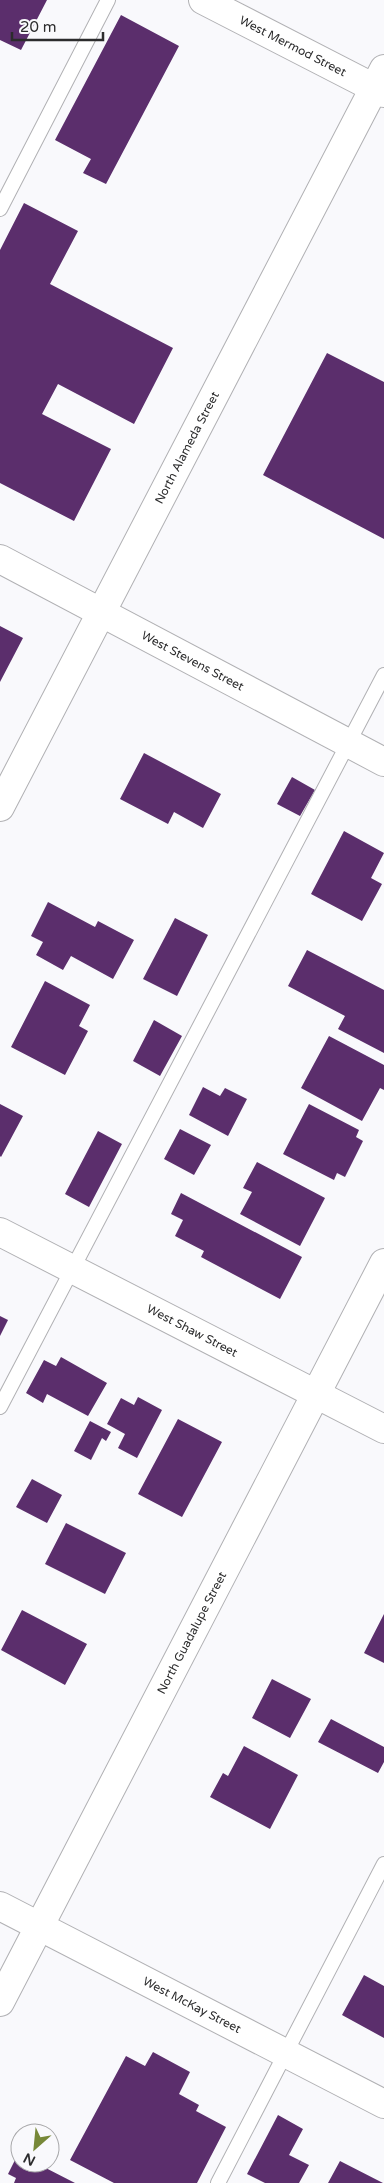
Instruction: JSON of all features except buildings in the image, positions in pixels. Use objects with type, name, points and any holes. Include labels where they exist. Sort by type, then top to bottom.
[{"type":"street","name":"West Mermod Street","points":[[203,0],[381,83]]},
{"type":"street","name":"North Alameda Street","points":[[0,807],[381,83]]},
{"type":"street","name":"West Stevens Street","points":[[0,560],[384,762]]},
{"type":"street","name":"West Shaw Street","points":[[0,1232],[384,1429]]},
{"type":"street","name":"North Guadalupe Street","points":[[0,2002],[384,1263]]},
{"type":"street","name":"West McKay Street","points":[[0,1906],[384,2104]]},
{"type":"lane","points":[[0,209],[108,0]]},
{"type":"lane","points":[[0,1406],[384,675]]},
{"type":"lane","points":[[218,2183],[384,1864]]}]
